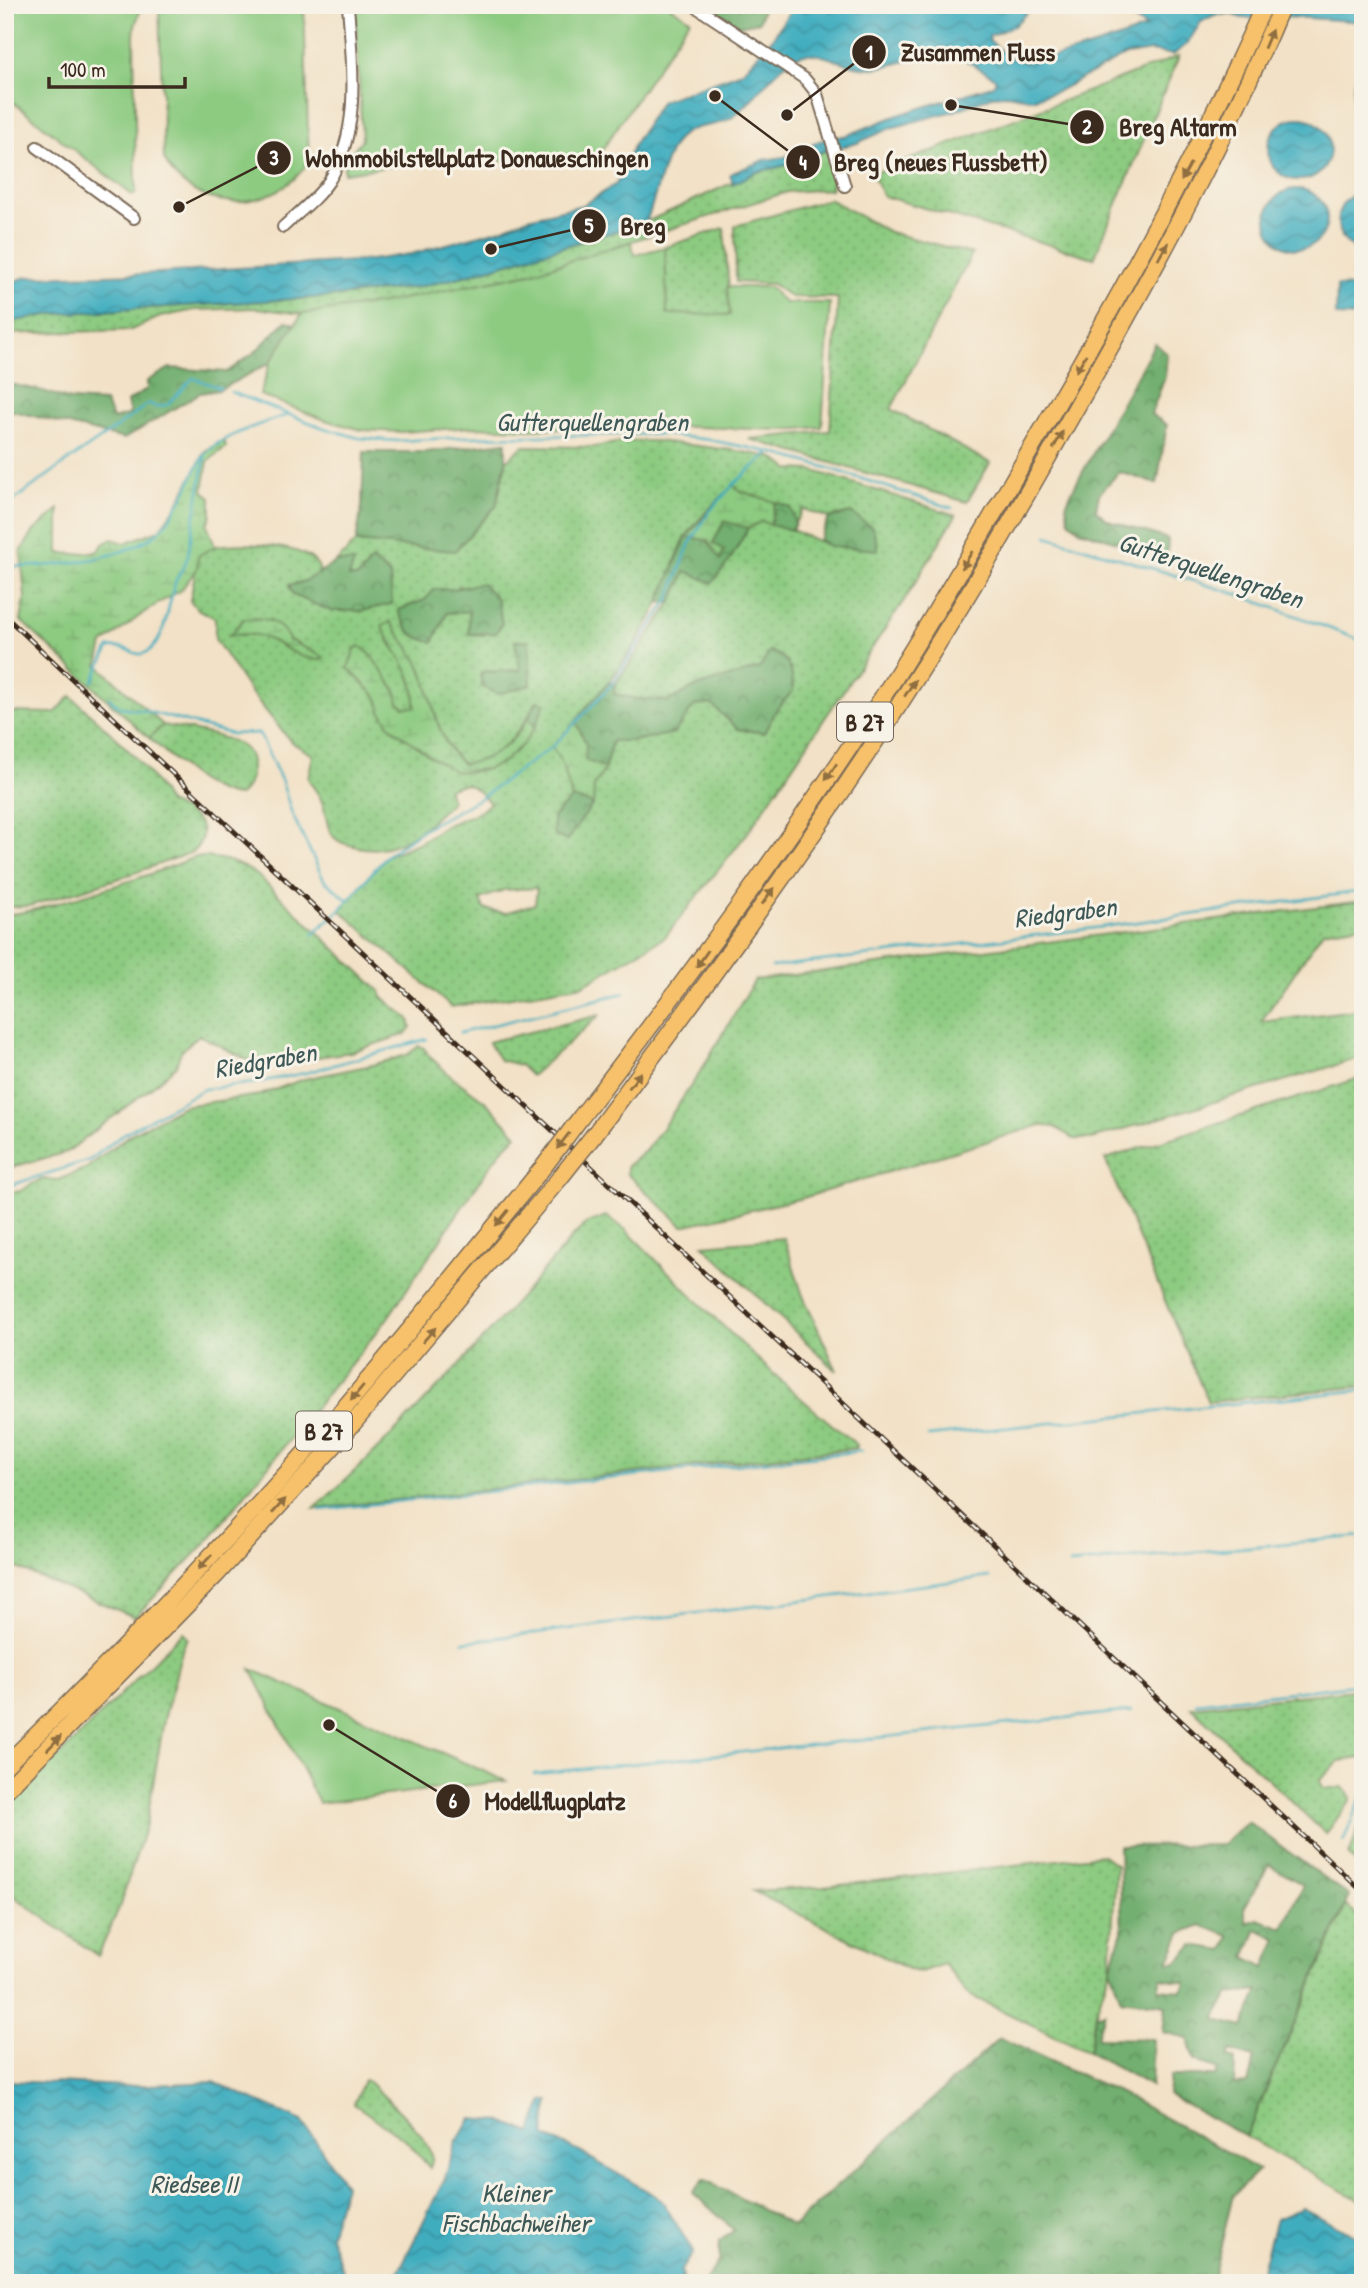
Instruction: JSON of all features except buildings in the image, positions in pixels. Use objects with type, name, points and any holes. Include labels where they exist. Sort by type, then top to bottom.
[{"type":"highway","name":"B 27","points":[[5,1766],[88,1685],[205,1563],[327,1427],[434,1302],[545,1165],[693,972],[897,674],[974,548],[1134,269],[1192,160],[1264,5]]},
{"type":"highway","name":"B 27","points":[[5,1791],[216,1575],[340,1440],[559,1179],[708,983],[913,684],[1024,500],[1177,228],[1253,73],[1282,5]]},
{"type":"street","points":[[283,227],[328,183],[345,147],[352,101],[348,5]]},
{"type":"street","points":[[692,5],[805,79],[817,94],[845,186]]},
{"type":"street","points":[[37,147],[134,218]]},
{"type":"green space","points":[[17,5],[142,5],[134,36],[136,194],[132,195],[5,96],[5,20]]},
{"type":"green space","points":[[159,5],[304,5],[309,161],[294,179],[277,191],[256,199],[235,202],[214,199],[194,191],[177,178],[164,159]]},
{"type":"green space","points":[[355,5],[668,5],[690,19],[594,162],[432,160],[344,173],[344,162],[362,139]]},
{"type":"green space","points":[[706,5],[764,5],[759,22],[740,26]]},
{"type":"green space","points":[[1179,56],[1094,258],[883,196],[872,174]]},
{"type":"green space","points":[[828,150],[834,174],[831,189],[787,192],[531,273],[383,303],[302,314],[256,308],[195,310],[160,317],[131,330],[5,334],[5,323],[52,314],[327,297],[418,287],[646,222],[756,172],[783,166]]},
{"type":"green space","points":[[829,199],[889,232],[972,254],[891,409],[990,463],[967,502],[749,439],[830,431],[838,298],[791,297],[772,284],[736,282],[735,226]]},
{"type":"green space","points":[[724,228],[731,315],[667,314],[665,247]]},
{"type":"green space","points":[[631,242],[635,255],[665,247],[667,314],[730,315],[727,287],[769,287],[785,303],[830,303],[822,427],[781,430],[666,426],[531,429],[473,427],[402,432],[362,430],[325,420],[260,395],[270,363],[302,314],[383,303],[531,273]]},
{"type":"green space","points":[[286,321],[295,324],[270,363],[219,390],[200,393],[124,439],[5,409],[5,383],[70,400],[105,402],[113,419],[130,414],[127,402],[147,389],[147,381],[170,368],[227,372],[255,352]]},
{"type":"green space","points":[[1155,343],[1167,354],[1165,377],[1151,414],[1167,425],[1157,484],[1119,472],[1099,494],[1096,510],[1108,520],[1168,539],[1167,558],[1080,530],[1069,521],[1066,505]]},
{"type":"green space","points":[[224,440],[226,447],[208,461],[203,491],[211,497],[211,516],[207,524],[215,546],[198,556],[197,569],[181,590],[146,611],[103,644],[98,665],[163,725],[149,738],[21,621],[25,598],[21,551],[34,531],[59,509],[59,553],[99,551],[103,544],[112,539],[125,543],[159,530],[178,504],[205,451]]},
{"type":"green space","points":[[626,441],[657,441],[772,457],[789,469],[811,470],[956,515],[909,593],[749,831],[665,937],[583,985],[451,1007],[340,910],[386,856],[481,811],[490,803],[471,786],[455,786],[447,790],[452,801],[431,822],[396,844],[369,849],[335,839],[329,829],[321,799],[308,778],[313,755],[291,742],[249,690],[215,639],[215,618],[199,610],[190,601],[198,556],[212,547],[228,545],[259,545],[293,550],[316,563],[320,573],[289,585],[293,595],[331,611],[362,611],[390,575],[372,560],[358,577],[349,577],[353,562],[336,562],[356,542],[455,550],[496,506],[506,461],[523,446],[594,447]],"holes":[[[733,486],[740,491],[790,507],[795,523],[803,509],[829,518],[851,513],[873,528],[878,549],[830,546],[762,521],[748,528],[730,560],[686,571],[671,603],[615,685],[613,694],[668,701],[696,687],[761,668],[771,651],[793,691],[776,710],[764,733],[738,729],[711,704],[694,706],[674,733],[632,741],[612,741],[605,768],[594,786],[593,805],[553,817],[572,798],[563,765],[552,747],[583,714],[625,660],[660,601],[686,537]],[[460,586],[484,635],[469,634],[470,611],[447,613],[433,642],[398,610],[425,600],[436,589],[454,589]],[[270,620],[289,640],[323,657],[299,655],[262,636],[230,635]],[[390,622],[418,663],[441,732],[454,755],[463,764],[488,757],[508,743],[537,701],[523,744],[502,763],[470,772],[430,756],[390,726],[381,711],[378,698],[348,668],[355,649],[383,674],[396,691],[399,703],[404,707],[415,707],[411,680],[388,640]],[[537,888],[535,904],[505,913],[484,909],[480,899],[504,890]]]},
{"type":"green space","points":[[506,442],[506,461],[496,506],[455,551],[356,542],[362,506],[364,452],[426,452]]},
{"type":"green space","points":[[733,485],[740,491],[775,502],[770,525],[762,521],[748,528],[724,521],[713,543],[724,550],[720,559],[707,540],[686,537]]},
{"type":"green space","points":[[775,502],[790,507],[795,523],[792,530],[770,525]]},
{"type":"green space","points":[[851,513],[873,528],[878,550],[830,546],[819,540],[829,518]]},
{"type":"green space","points":[[724,520],[748,528],[730,560],[712,583],[686,571],[671,603],[659,602],[686,537],[707,540],[713,544]]},
{"type":"green space","points":[[372,560],[390,575],[392,604],[362,611],[331,611],[293,595],[289,586],[305,581],[336,562],[354,562],[349,577],[358,577]]},
{"type":"green space","points":[[482,583],[497,599],[502,623],[496,633],[469,634],[469,611],[447,613],[433,642],[410,632],[398,610],[425,600],[435,589],[454,589]]},
{"type":"green space","points":[[258,618],[277,625],[289,640],[323,657],[322,660],[298,655],[259,636],[229,636],[244,619]]},
{"type":"green space","points":[[391,622],[418,662],[441,732],[446,743],[463,764],[484,759],[502,749],[528,718],[535,727],[523,744],[502,763],[487,769],[456,772],[390,726],[381,711],[378,698],[348,668],[355,649],[360,646],[369,653],[396,691],[399,703],[404,707],[415,707],[413,684],[409,674],[382,626]]},
{"type":"green space","points":[[529,640],[531,685],[498,694],[481,686],[481,672],[520,670],[515,641]]},
{"type":"green space","points":[[770,651],[787,662],[793,691],[776,710],[764,733],[738,729],[711,704],[694,706],[674,733],[632,741],[612,741],[605,768],[585,760],[586,744],[576,722],[609,682],[615,685],[614,694],[668,701],[696,687],[760,668]]},
{"type":"green space","points":[[71,696],[137,759],[168,803],[198,821],[202,835],[193,852],[29,906],[5,907],[5,715],[9,712],[55,713]]},
{"type":"green space","points":[[537,701],[545,703],[535,727],[528,718]]},
{"type":"green space","points":[[576,722],[586,744],[585,760],[605,768],[594,786],[593,804],[572,798],[563,765],[552,747]]},
{"type":"green space","points":[[163,725],[220,737],[241,745],[248,753],[251,764],[250,779],[244,791],[239,796],[226,794],[191,774],[149,738]]},
{"type":"green space","points":[[572,798],[593,804],[567,840],[554,836],[553,817]]},
{"type":"green space","points":[[195,857],[228,860],[257,875],[381,992],[382,997],[409,1019],[411,1027],[406,1034],[351,1052],[259,1066],[199,1035],[181,1051],[176,1066],[67,1152],[5,1169],[5,915],[35,910]]},
{"type":"green space","points":[[1363,901],[1363,925],[1323,931],[1261,1022],[1363,1009],[1363,1057],[1091,1139],[1074,1139],[1055,1127],[1041,1125],[803,1198],[683,1226],[627,1174],[627,1166],[645,1151],[697,1077],[755,980]]},
{"type":"green space","points":[[600,1015],[531,1076],[520,1065],[500,1060],[488,1042]]},
{"type":"green space","points":[[419,1046],[452,1077],[486,1102],[517,1135],[500,1152],[385,1322],[204,1545],[135,1617],[5,1563],[5,1196],[41,1179],[58,1180],[87,1168],[131,1134],[183,1106],[260,1095],[304,1079],[407,1055]]},
{"type":"green space","points":[[1363,1077],[1363,1386],[1208,1402],[1105,1159]]},
{"type":"green space","points":[[606,1216],[626,1230],[738,1341],[857,1445],[857,1448],[314,1509],[383,1444],[449,1376],[574,1235],[587,1223]]},
{"type":"green space","points":[[784,1238],[803,1296],[837,1371],[703,1245]]},
{"type":"green space","points":[[183,1632],[188,1638],[183,1647],[164,1720],[146,1825],[119,1908],[98,1956],[5,1890],[5,1810]]},
{"type":"green space","points":[[251,1669],[506,1781],[319,1803]]},
{"type":"green space","points":[[1363,1689],[1363,1755],[1361,1758],[1340,1761],[1320,1780],[1323,1788],[1343,1788],[1350,1794],[1351,1799],[1326,1834],[1191,1707]]},
{"type":"green space","points":[[1363,1814],[1363,1869],[1349,1856]]},
{"type":"green space","points":[[1248,1822],[1349,1896],[1246,2137],[1168,2095],[1170,2076],[1216,2076],[1217,2068],[1194,2061],[1188,2038],[1163,2032],[1166,2005],[1121,1999],[1110,1969],[1122,1931],[1119,1846],[1222,1845]],"holes":[[[1269,1865],[1303,1885],[1283,1928],[1258,1919],[1247,1923],[1244,1908]],[[1201,1925],[1229,1936],[1224,1950],[1193,1945],[1177,1962],[1168,1963],[1181,1933]],[[1257,1929],[1277,1939],[1265,1967],[1245,1957]],[[1161,1978],[1185,1982],[1182,1991],[1158,1989]],[[1259,1991],[1243,2027],[1216,2020],[1217,2013],[1230,1994]],[[1230,2051],[1254,2058],[1248,2084],[1234,2085],[1235,2060],[1228,2057]]]},
{"type":"green space","points":[[1103,1855],[1116,1865],[1110,1969],[1095,2015],[1089,2052],[967,1994],[944,1964],[920,1972],[910,1970],[753,1891],[823,1887]]},
{"type":"green space","points":[[1346,1905],[1363,1920],[1363,2202],[1246,2137]]},
{"type":"green space","points":[[1104,2012],[1097,2038],[1153,2039],[1151,2086],[1089,2052],[1095,2015]]},
{"type":"green space","points":[[1000,2038],[1122,2094],[1259,2170],[1233,2195],[1212,2283],[704,2283],[719,2260],[720,2241],[734,2230],[693,2193],[704,2179],[793,2226]]},
{"type":"green space","points":[[364,2080],[394,2106],[427,2143],[432,2154],[430,2168],[406,2140],[354,2104]]},
{"type":"water","points":[[794,5],[1034,5],[1014,26],[989,36],[990,41],[1009,57],[1028,61],[1081,50],[1147,27],[1105,5],[1363,5],[1363,22],[1214,15],[1201,22],[1187,44],[1173,55],[1151,51],[1126,55],[1058,91],[1032,99],[1007,94],[992,96],[957,110],[891,128],[857,143],[756,172],[733,184],[730,174],[764,160],[785,157],[819,141],[848,135],[898,115],[995,83],[995,78],[954,53],[944,50],[897,64],[871,68],[804,54],[786,64],[733,117],[720,123],[698,127],[679,138],[668,155],[646,222],[418,287],[327,297],[52,314],[5,323],[5,284],[27,277],[142,274],[371,260],[411,254],[498,230],[528,218],[583,205],[616,184],[634,144],[661,101],[742,72],[772,39]]},
{"type":"water","points":[[1354,81],[1363,81],[1363,166],[1351,165]]},
{"type":"water","points":[[1293,118],[1305,118],[1321,127],[1328,137],[1328,161],[1321,171],[1305,180],[1293,180],[1282,175],[1273,166],[1268,155],[1268,143],[1273,132],[1282,123]]},
{"type":"water","points":[[1291,189],[1303,189],[1322,202],[1327,219],[1325,231],[1314,244],[1303,249],[1291,249],[1272,236],[1267,225],[1267,213],[1280,194]]},
{"type":"water","points":[[1363,192],[1363,252],[1352,248],[1345,241],[1338,222],[1344,203]]},
{"type":"water","points":[[1337,286],[1363,288],[1363,317],[1336,316]]},
{"type":"water","name":"Riedsee II","points":[[5,2081],[126,2086],[214,2082],[302,2121],[345,2185],[330,2235],[347,2283],[5,2283]]},
{"type":"water","name":"Kleiner Fischbachweiher","points":[[543,2101],[549,2101],[544,2136],[578,2151],[661,2199],[693,2252],[681,2270],[683,2283],[393,2283],[445,2178],[456,2143],[471,2119],[501,2121],[531,2133]]},
{"type":"water","points":[[1302,2208],[1363,2239],[1363,2283],[1258,2283],[1276,2219]]},
{"type":"waterway","points":[[5,508],[149,403],[155,407],[167,405],[193,378],[220,388]]},
{"type":"waterway","name":"Gutterquellengraben","points":[[231,392],[324,428],[359,438],[397,441],[466,437],[660,434],[710,440],[825,467],[952,508]]},
{"type":"waterway","points":[[5,566],[64,564],[107,556],[144,541],[167,522],[202,459],[212,447],[244,430],[288,415]]},
{"type":"waterway","points":[[313,934],[340,910],[386,856],[425,828],[479,799],[552,747],[595,703],[612,684],[669,599],[689,545],[709,512],[733,485],[769,453]]},
{"type":"waterway","points":[[93,681],[109,648],[122,648],[142,654],[157,643],[162,633],[173,588],[188,555],[205,456]]},
{"type":"waterway","name":"Gutterquellengraben","points":[[1047,536],[1243,596],[1363,641]]},
{"type":"waterway","points":[[109,698],[120,707],[146,711],[231,734],[259,733],[282,782],[292,814],[324,880],[348,900]]},
{"type":"waterway","name":"Riedgraben","points":[[772,967],[1087,929],[1363,891]]},
{"type":"waterway","name":"Riedgraben","points":[[460,1033],[624,993]]},
{"type":"waterway","name":"Riedgraben","points":[[5,1187],[90,1160],[125,1133],[204,1089],[305,1073],[427,1039]]},
{"type":"waterway","points":[[928,1436],[1363,1390]]},
{"type":"waterway","points":[[320,1510],[861,1451]]},
{"type":"waterway","points":[[1070,1564],[1363,1536]]},
{"type":"waterway","points":[[463,1642],[990,1577]]},
{"type":"waterway","points":[[1196,1703],[1363,1684]]},
{"type":"waterway","points":[[534,1774],[1132,1711]]},
{"type":"waterway","points":[[1343,1842],[1363,1793]]},
{"type":"railway","points":[[5,616],[1363,1892]]},
{"type":"place","name":"Breg (neues Flussbett)","points":[[715,96]]},
{"type":"place","name":"Breg Altarm","points":[[951,105]]},
{"type":"place","name":"Zusammen Fluss","points":[[787,115]]},
{"type":"place","name":"Wohnmobilstellplatz Donaueschingen","points":[[179,207]]},
{"type":"place","name":"Breg","points":[[491,249]]},
{"type":"place","name":"Modellflugplatz","points":[[329,1725]]}]
